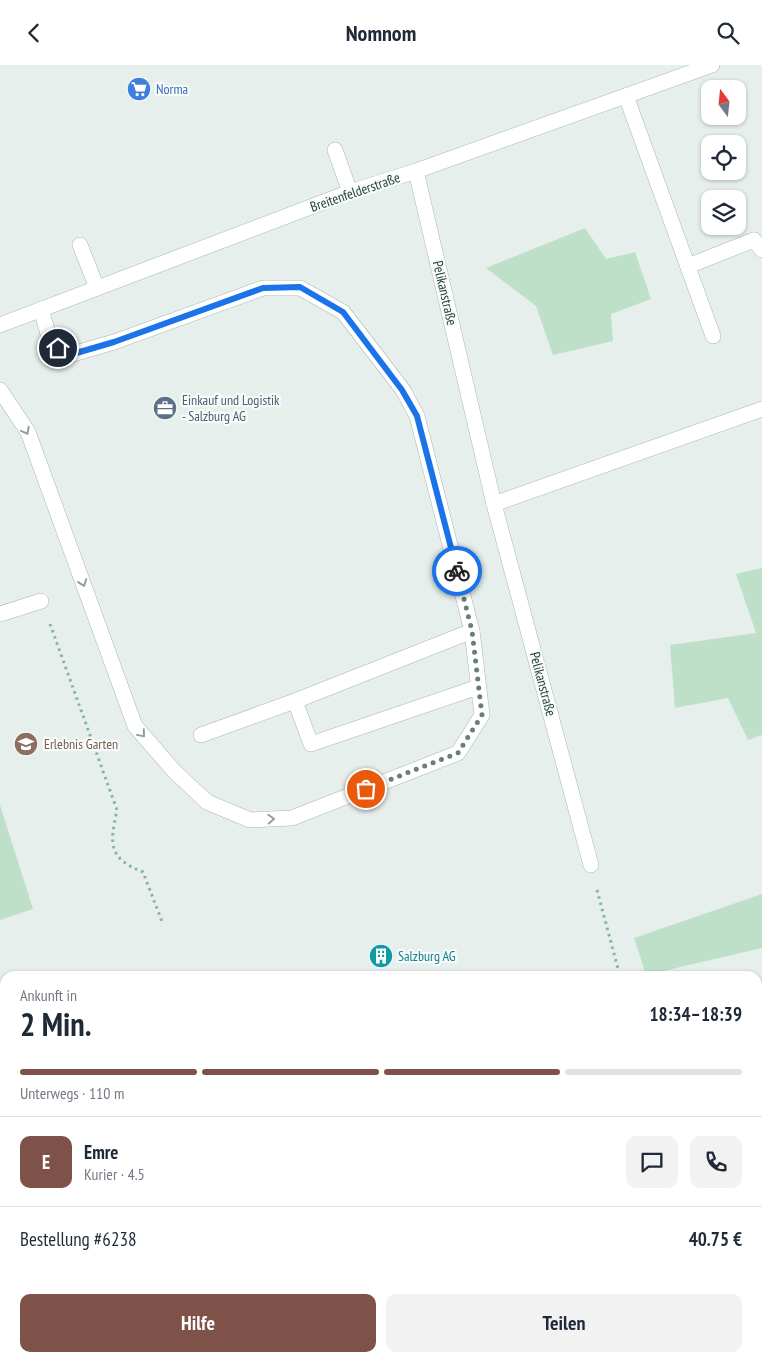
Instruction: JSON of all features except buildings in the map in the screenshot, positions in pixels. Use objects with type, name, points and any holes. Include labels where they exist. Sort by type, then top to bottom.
[{"type":"street","name":"Breitenfelderstraße","points":[[0,325],[350,192],[416,171],[712,65]]},
{"type":"street","points":[[626,96],[713,336]]},
{"type":"street","points":[[336,151],[350,192]]},
{"type":"street","name":"Pelikanstraße","points":[[416,171],[494,504],[590,865]]},
{"type":"street","points":[[688,267],[754,240],[762,250]]},
{"type":"street","points":[[80,245],[97,288]]},
{"type":"street","points":[[0,390],[28,433],[135,726],[174,771],[207,802],[250,821],[292,818],[458,753],[482,715],[472,631],[417,416],[402,390],[343,312],[300,287],[263,288],[114,342],[66,356],[50,341],[41,309]]},
{"type":"street","points":[[494,504],[762,409]]},
{"type":"street","points":[[0,614],[41,601]]},
{"type":"street","points":[[201,735],[295,701],[472,631]]},
{"type":"street","points":[[295,701],[311,744],[478,687]]},
{"type":"path","points":[[41,601],[117,810],[111,839],[117,857],[129,867],[143,872],[164,924]]},
{"type":"path","points":[[590,865],[619,971]]},
{"type":"green space","points":[[585,228],[606,259],[635,252],[651,299],[611,314],[613,341],[553,355],[536,306],[486,268]]},
{"type":"green space","points":[[762,568],[762,735],[748,740],[728,698],[675,708],[670,645],[756,633],[736,574]]},
{"type":"green space","points":[[0,805],[33,909],[0,920]]},
{"type":"green space","points":[[762,894],[762,948],[663,971],[645,971],[634,938]]},
{"type":"way so far","points":[[366,789],[458,753],[482,715],[472,631],[457,571]]},
{"type":"place","name":"Norma","points":[[139,89]]},
{"type":"place","name":"Einkauf und Logistik - Salzburg AG","points":[[165,408]]},
{"type":"place","name":"Erlebnis Garten","points":[[26,744]]},
{"type":"place","name":"Salzburg AG","points":[[381,956]]},
{"type":"route","points":[[58,348],[66,356],[114,342],[201,312],[263,288],[300,287],[343,312],[402,390],[417,416],[457,571]]}]
